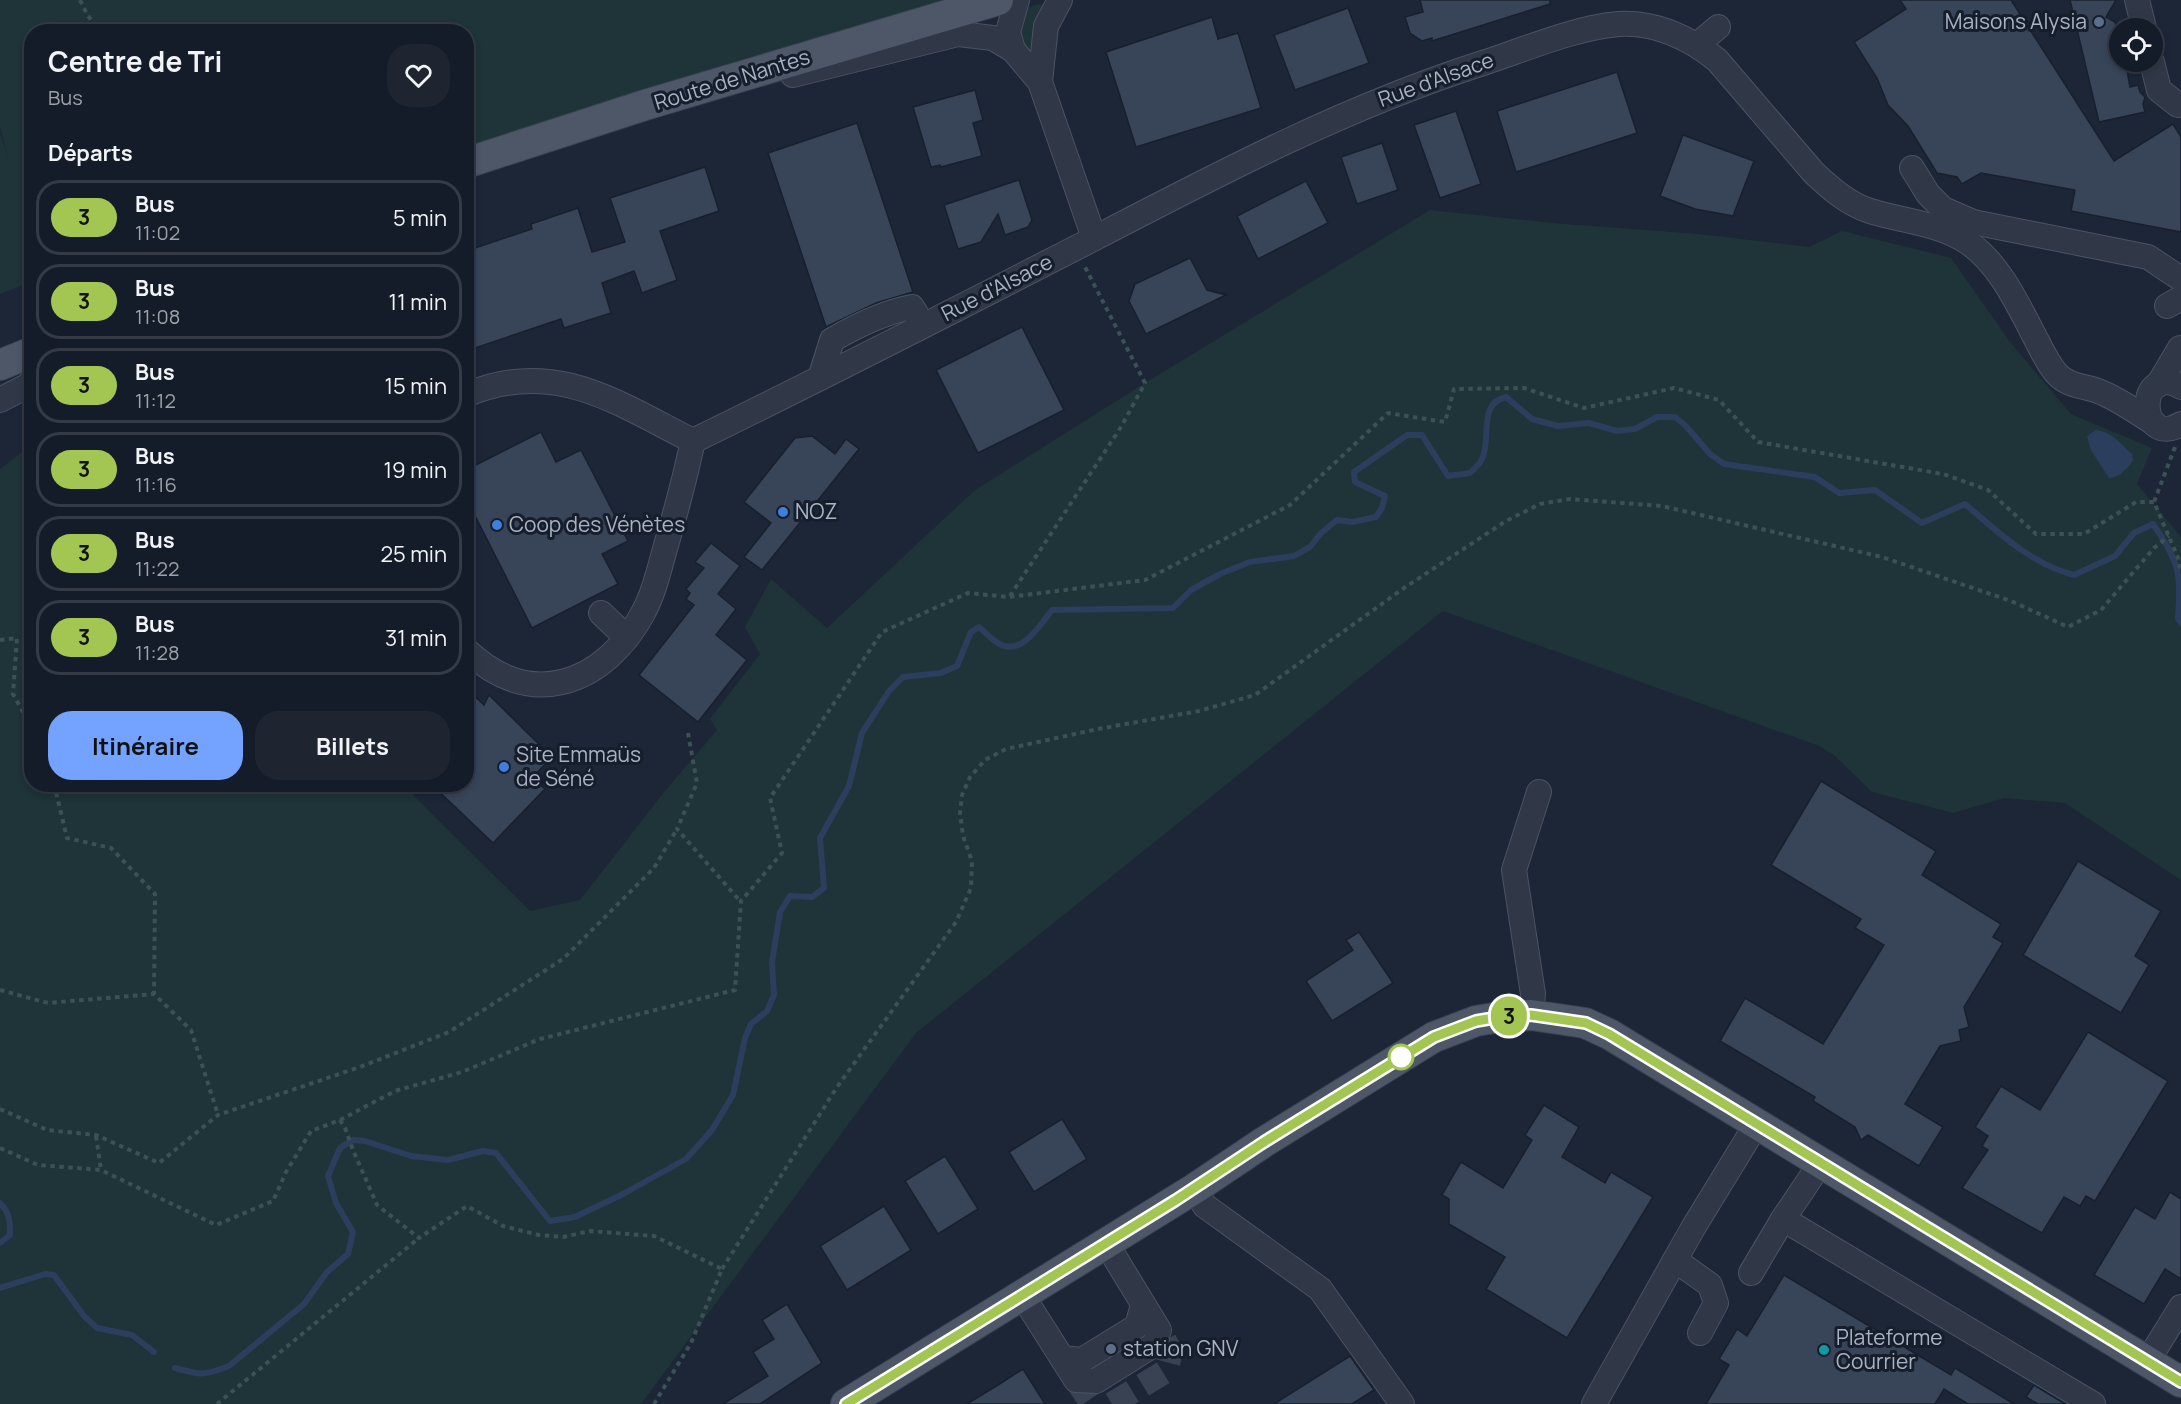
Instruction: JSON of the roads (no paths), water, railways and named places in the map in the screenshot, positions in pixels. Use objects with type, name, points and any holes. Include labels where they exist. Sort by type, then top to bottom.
[{"type":"main road","name":"Route de Nantes","points":[[474,160],[720,83],[998,0]]},
{"type":"main road","points":[[0,365],[24,355]]},
{"type":"main road","points":[[865,1399],[1022,1295],[1434,1037],[1476,1021],[1531,1015],[1586,1023],[1609,1034],[2181,1382]]},
{"type":"street","points":[[1013,50],[1008,32],[1017,0]]},
{"type":"street","points":[[1060,0],[1046,26],[1040,82],[1085,243]]},
{"type":"street","points":[[2137,0],[2142,18]]},
{"type":"street","name":"Rue d'Alsace","points":[[693,441],[1326,123],[1409,87],[1593,28],[1618,24],[1643,24],[1672,32],[1698,45],[1717,60],[1814,173],[1832,189],[1868,210],[1924,224],[1953,224],[1993,266],[2012,294],[2049,364],[2058,376],[2068,382],[2100,391],[2154,423]]},
{"type":"street","points":[[1698,45],[1718,27]]},
{"type":"street","points":[[720,83],[754,85],[958,34],[993,38],[1013,50],[1040,82]]},
{"type":"street","points":[[2154,72],[2159,90],[2178,105],[2181,104]]},
{"type":"street","points":[[1912,168],[1928,195],[1943,209],[1953,224],[1973,222],[2037,240],[2148,257],[2181,279]]},
{"type":"street","points":[[2180,425],[2166,428],[2154,423],[2146,411],[2147,397],[2163,388],[2181,346]]},
{"type":"street","points":[[474,391],[491,385],[519,381],[551,381],[580,387],[693,441],[685,478],[653,589],[643,614],[618,648],[596,668],[576,679],[551,685],[528,685],[508,679],[489,670],[474,657]]},
{"type":"street","points":[[0,400],[24,388]]},
{"type":"street","name":"Rue d'Alsace","points":[[2100,391],[2163,388]]},
{"type":"street","points":[[601,613],[626,637]]},
{"type":"street","points":[[1531,1015],[1533,994],[1514,870],[1539,792]]},
{"type":"street","points":[[1594,1404],[1675,1260],[1756,1125]]},
{"type":"street","points":[[1750,1273],[1820,1164]]},
{"type":"street","points":[[1194,1189],[1205,1206],[1320,1289],[1402,1404]]},
{"type":"street","points":[[1783,1219],[2093,1404]]},
{"type":"street","points":[[1022,1295],[1076,1380],[1096,1381],[1155,1344],[1158,1330],[1106,1243]]},
{"type":"street","points":[[1675,1260],[1710,1285],[1716,1303],[1700,1333]]},
{"type":"street","points":[[2148,1362],[2181,1306]]},
{"type":"water","points":[[2096,430],[2112,436],[2132,454],[2131,463],[2116,476],[2109,478],[2091,450],[2087,436]]},
{"type":"waterway","points":[[175,1368],[202,1373],[214,1372],[229,1366],[304,1304],[327,1272],[348,1254],[353,1232],[336,1203],[328,1176],[340,1148],[353,1140],[365,1141],[411,1156],[448,1160],[483,1151],[496,1153],[550,1221],[575,1217],[623,1194],[686,1159],[712,1130],[733,1095],[745,1038],[751,1024],[767,1011],[774,995],[772,962],[780,912],[790,896],[812,897],[824,888],[820,838],[849,786],[862,733],[889,691],[903,677],[941,673],[957,666],[971,632],[979,627],[998,643],[1006,647],[1014,646],[1029,638],[1052,610],[1173,608],[1191,590],[1220,574],[1250,562],[1294,556],[1310,547],[1320,534],[1337,520],[1352,522],[1376,517],[1382,508],[1385,496],[1355,482],[1354,472],[1407,435],[1422,435],[1448,476],[1470,473],[1478,465],[1485,451],[1488,414],[1491,407],[1506,397],[1532,419],[1558,426],[1589,423],[1617,431],[1635,429],[1657,417],[1675,417],[1710,454],[1724,464],[1815,477],[1839,493],[1875,490],[1922,523],[1965,504],[2029,555],[2058,570],[2074,575],[2115,556],[2134,533],[2153,524],[2169,549],[2177,569],[2178,619],[2181,623]]},
{"type":"waterway","points":[[0,1203],[6,1210],[10,1226],[10,1235],[0,1243]]},
{"type":"waterway","points":[[0,1288],[45,1274],[54,1275],[84,1316],[97,1328],[132,1335],[154,1352]]},
{"type":"tunnel","points":[[1112,1404],[1166,1371],[1171,1352],[1159,1330]]},
{"type":"tunnel","points":[[1076,1380],[1092,1404]]},
{"type":"place","name":"Maisons Alysia","points":[[2099,22]]},
{"type":"place","name":"NOZ","points":[[783,512]]},
{"type":"place","name":"Coop des Vénètes","points":[[497,525]]},
{"type":"place","name":"Site Emmaüs de Séné","points":[[504,767]]},
{"type":"place","name":"station GNV","points":[[1111,1349]]},
{"type":"place","name":"Plateforme Courrier","points":[[1824,1350]]}]
